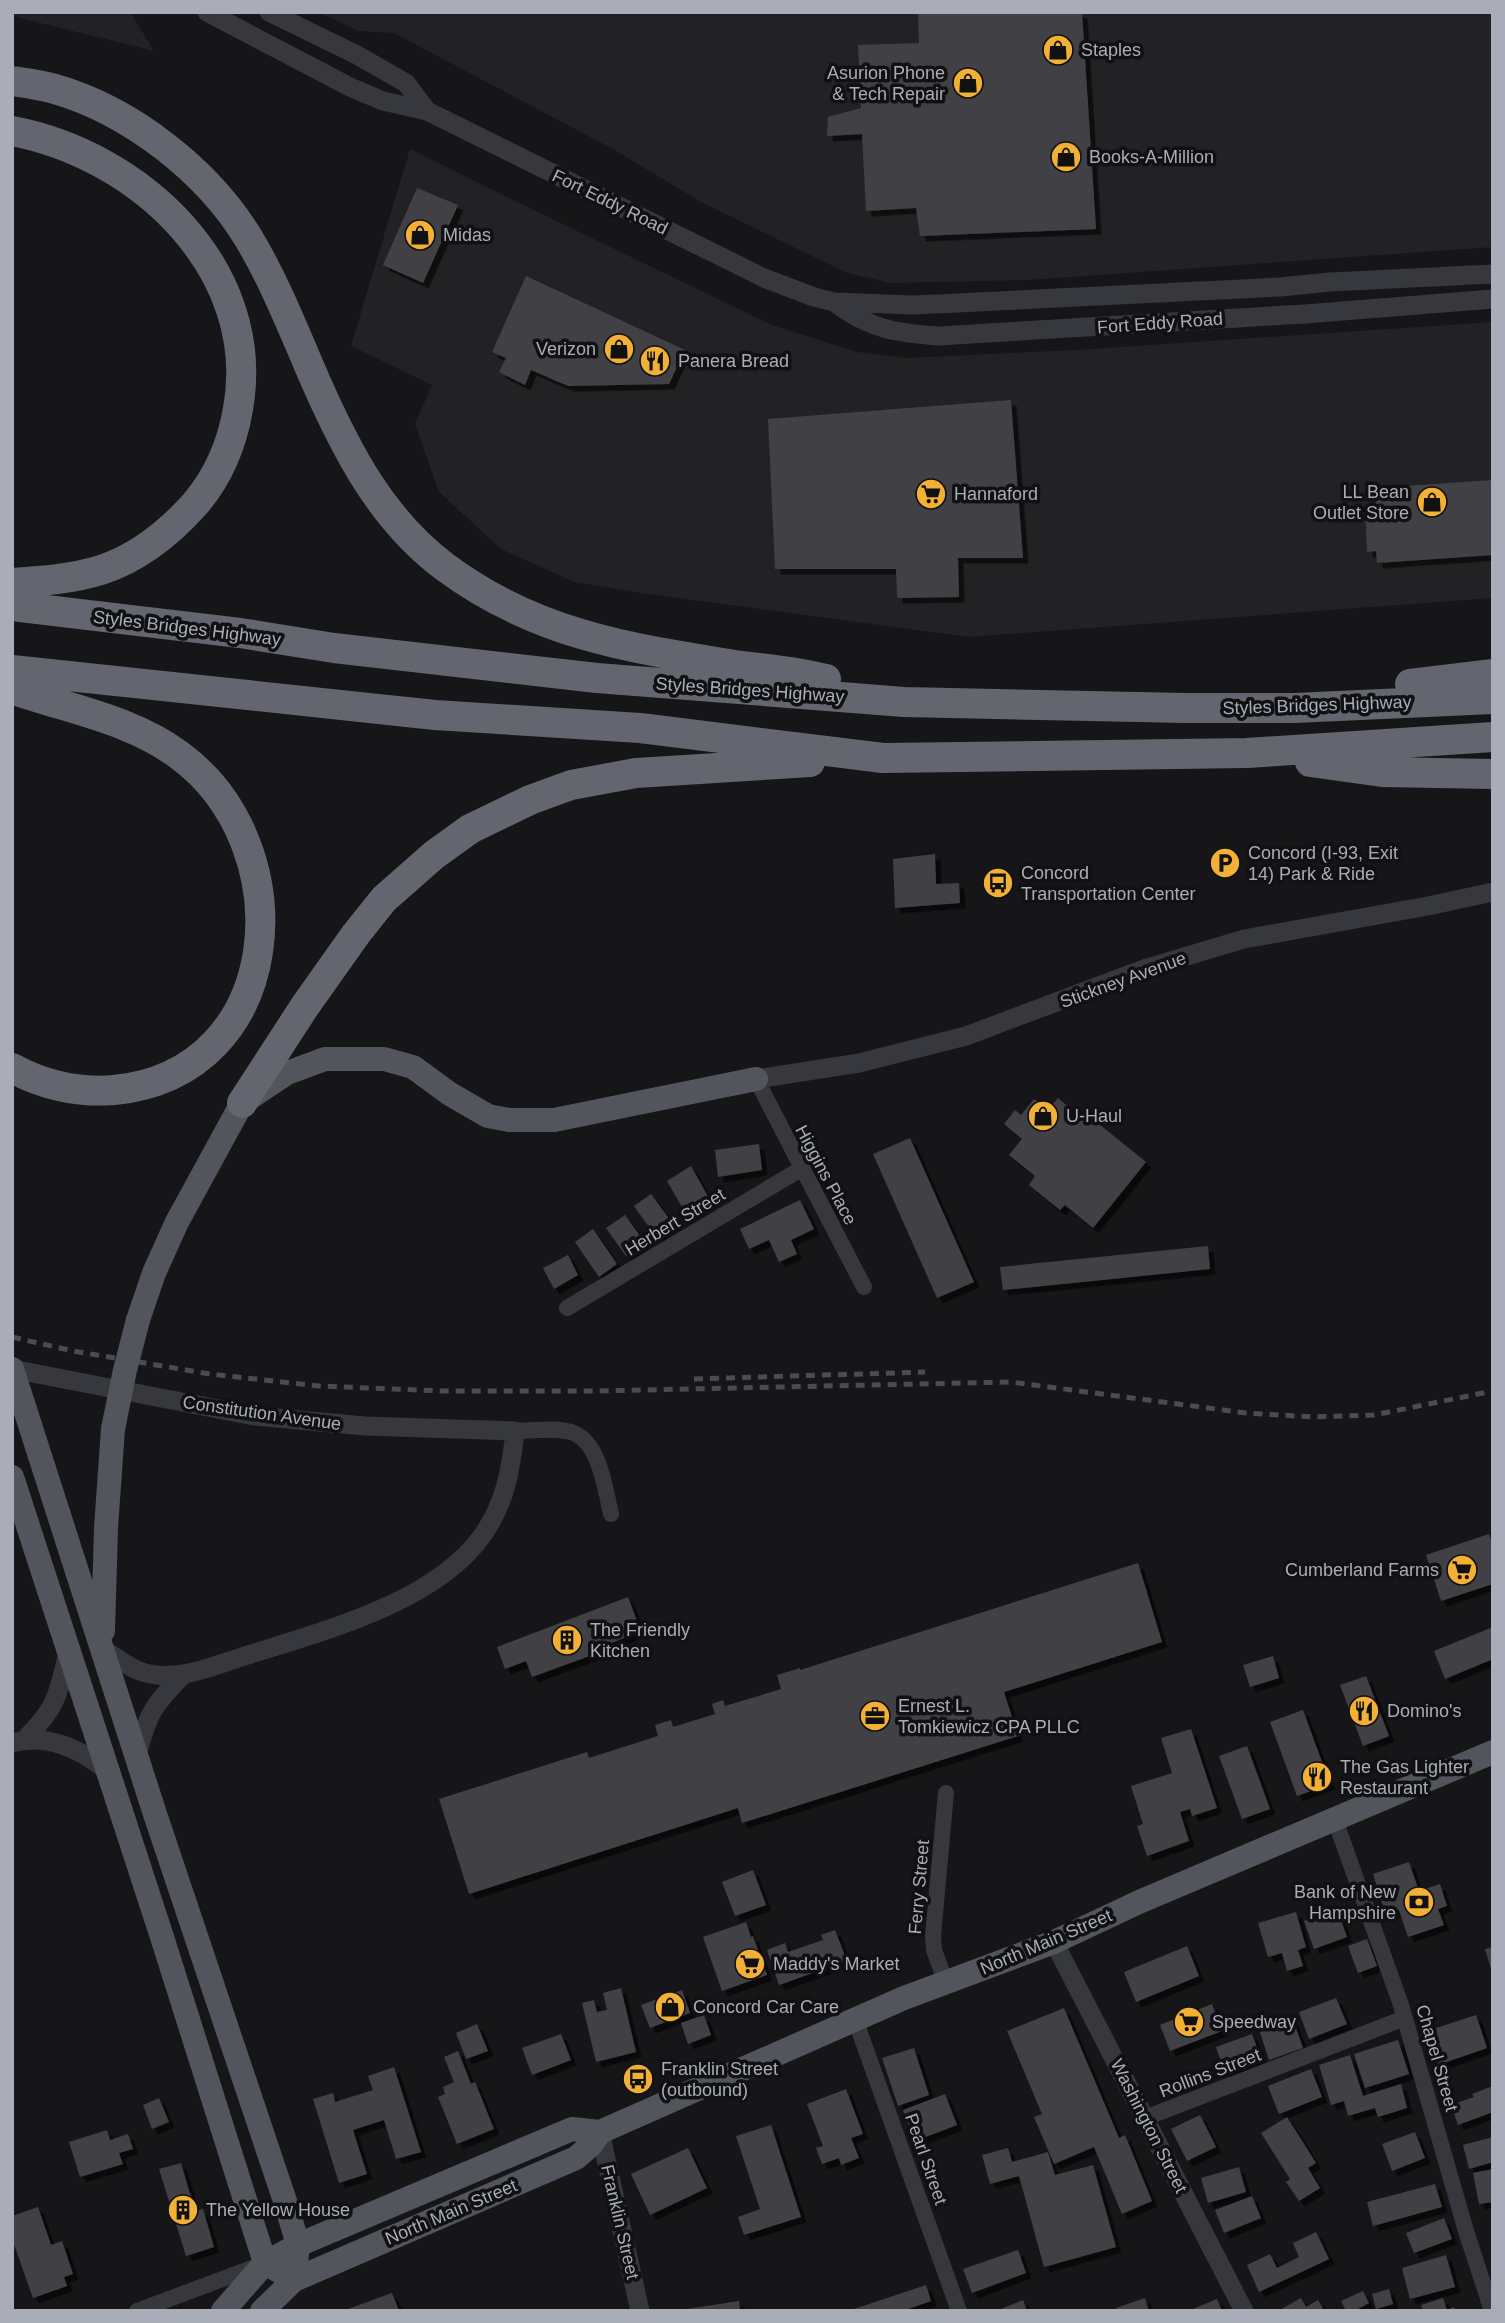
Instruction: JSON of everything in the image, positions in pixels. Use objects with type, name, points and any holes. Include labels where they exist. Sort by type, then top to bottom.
[{"type":"highway","points":[[12,80],[55,89],[125,120],[171,150],[201,178],[229,210],[249,239],[284,308],[335,424],[374,495],[415,540],[472,586],[514,609],[567,632],[655,652],[813,676],[904,702]]},
{"type":"highway","points":[[12,131],[78,150],[117,170],[153,196],[183,228],[209,263],[229,303],[240,346],[242,389],[227,453],[206,491],[177,524],[142,551],[102,570],[60,580],[12,583]]},
{"type":"highway","name":"Styles Bridges Highway","points":[[12,606],[240,633],[334,648],[597,678],[904,702],[1294,708],[1493,699]]},
{"type":"highway","points":[[12,670],[435,715],[640,728],[883,758]]},
{"type":"highway","points":[[1186,708],[1493,674]]},
{"type":"highway","points":[[12,689],[137,730],[194,766],[218,792],[239,825],[253,860],[262,921],[256,966],[244,1002],[220,1039],[186,1067],[149,1085],[104,1091],[61,1087],[12,1068]]},
{"type":"highway","points":[[242,1103],[305,1006],[384,899],[434,855],[470,829],[540,796],[571,786],[623,776],[883,758],[1247,753],[1493,737]]},
{"type":"highway","points":[[1247,753],[1382,772],[1493,774]]},
{"type":"main road","points":[[103,1649],[106,1528],[113,1429],[124,1370],[154,1273],[177,1222],[242,1103],[287,1073],[325,1059],[384,1059],[413,1067],[450,1094],[488,1116],[509,1120],[554,1120],[756,1079]]},
{"type":"main road","points":[[12,1369],[155,1814],[298,2245],[294,2280],[262,2311]]},
{"type":"main road","points":[[12,1477],[265,2263],[294,2280]]},
{"type":"main road","name":"North Main Street","points":[[265,2263],[298,2245],[572,2129],[600,2132],[855,2019],[1054,1942],[1139,1902],[1493,1752]]},
{"type":"main road","name":"North Main Street","points":[[294,2280],[576,2158],[591,2145],[600,2132]]},
{"type":"main road","points":[[223,2311],[265,2263]]},
{"type":"street","name":"Fort Eddy Road","points":[[207,12],[350,87],[383,101],[427,111],[764,278],[834,302],[925,304],[1493,274]]},
{"type":"street","name":"Fort Eddy Road","points":[[269,12],[357,55],[406,83],[427,111]]},
{"type":"street","name":"Fort Eddy Road","points":[[834,302],[853,317],[871,326],[903,334],[938,336],[1493,299]]},
{"type":"street","name":"Stickney Avenue","points":[[756,1079],[859,1063],[966,1036],[1147,968],[1244,939],[1493,892]]},
{"type":"street","name":"Higgins Place","points":[[756,1079],[864,1287]]},
{"type":"street","name":"Herbert Street","points":[[567,1308],[801,1169]]},
{"type":"street","name":"Constitution Avenue","points":[[12,1369],[254,1416],[365,1426],[515,1431]]},
{"type":"street","points":[[103,1649],[132,1667],[150,1674],[183,1675],[336,1628],[414,1592],[444,1574],[481,1538],[495,1515],[510,1474],[515,1431],[571,1432],[583,1439],[593,1452],[601,1473],[611,1514]]},
{"type":"street","points":[[18,1741],[46,1717],[58,1695],[68,1652]]},
{"type":"street","points":[[137,1756],[151,1711],[183,1675]]},
{"type":"street","points":[[18,1741],[70,1747],[87,1754],[106,1770]]},
{"type":"street","name":"Ferry Street","points":[[946,1793],[933,1936],[934,1950],[946,1983]]},
{"type":"street","name":"Chapel Street","points":[[1335,1820],[1405,2018],[1466,2231],[1492,2311]]},
{"type":"street","name":"Washington Street","points":[[1054,1942],[1244,2311]]},
{"type":"street","name":"Rollins Street","points":[[1145,2118],[1405,2018]]},
{"type":"street","name":"Pearl Street","points":[[855,2019],[959,2311]]},
{"type":"street","name":"Franklin Street","points":[[600,2132],[640,2311]]},
{"type":"street","points":[[137,2311],[265,2263]]},
{"type":"shaded area","points":[[12,12],[130,12],[154,51],[12,16]]},
{"type":"shaded area","points":[[319,12],[1493,12],[1493,247],[1028,280],[891,283],[847,273],[701,202],[613,149],[394,33],[358,31]]},
{"type":"shaded area","points":[[410,149],[772,325],[857,352],[906,358],[1076,350],[1493,322],[1493,598],[969,637],[574,582],[501,549],[439,492],[415,424],[432,385],[351,346]]},
{"type":"building","points":[[918,12],[1082,12],[1096,229],[920,236],[916,208],[866,211],[862,134],[827,136],[828,117],[861,108],[858,45],[919,43]]},
{"type":"building","name":"Midas","points":[[417,188],[458,205],[423,283],[383,265]]},
{"type":"building","points":[[526,276],[685,350],[669,384],[568,386],[531,370],[525,385],[499,372],[506,358],[492,352]]},
{"type":"building","points":[[1011,400],[1023,558],[958,558],[959,597],[897,598],[896,569],[775,569],[768,419]]},
{"type":"building","points":[[1493,480],[1493,555],[1377,563],[1376,551],[1367,552],[1365,505],[1376,504],[1375,488]]},
{"type":"building","points":[[935,854],[936,884],[959,883],[960,903],[895,908],[893,859]]},
{"type":"building","points":[[1058,1098],[1085,1121],[1089,1116],[1146,1162],[1093,1228],[1065,1205],[1060,1210],[1029,1185],[1035,1176],[1009,1155],[1022,1139],[1004,1124],[1015,1110],[1021,1115],[1034,1099],[1048,1110]]},
{"type":"building","points":[[910,1138],[974,1282],[937,1298],[873,1154]]},
{"type":"building","points":[[759,1144],[762,1170],[718,1177],[715,1150]]},
{"type":"building","points":[[691,1166],[710,1200],[686,1214],[667,1181]]},
{"type":"building","points":[[651,1194],[673,1224],[656,1237],[634,1206]]},
{"type":"building","points":[[800,1200],[814,1229],[791,1240],[797,1254],[779,1262],[769,1240],[749,1249],[740,1229]]},
{"type":"building","points":[[625,1215],[645,1243],[626,1256],[606,1228]]},
{"type":"building","points":[[593,1229],[617,1264],[599,1277],[575,1242]]},
{"type":"building","points":[[1208,1246],[1210,1269],[1003,1290],[1000,1267]]},
{"type":"building","points":[[568,1255],[578,1275],[554,1289],[543,1268]]},
{"type":"building","name":"Cumberland Farms","points":[[1489,1534],[1493,1546],[1493,1584],[1441,1601],[1426,1555]]},
{"type":"building","points":[[1138,1563],[1162,1642],[1004,1692],[1018,1736],[742,1823],[738,1808],[469,1894],[439,1799],[587,1752],[589,1758],[658,1736],[655,1725],[671,1720],[673,1727],[715,1714],[712,1704],[723,1700],[725,1706],[781,1689],[777,1675]]},
{"type":"building","name":"The Friendly Kitchen","points":[[628,1597],[637,1621],[630,1625],[634,1634],[604,1646],[606,1650],[532,1677],[526,1661],[505,1669],[497,1647]]},
{"type":"building","points":[[1493,1627],[1493,1659],[1445,1679],[1434,1651]]},
{"type":"building","points":[[1273,1656],[1279,1678],[1250,1687],[1243,1665]]},
{"type":"building","name":"Domino's","points":[[1366,1676],[1389,1736],[1363,1746],[1340,1685]]},
{"type":"building","points":[[1303,1710],[1330,1784],[1297,1796],[1270,1722]]},
{"type":"building","points":[[1191,1729],[1217,1808],[1192,1816],[1190,1809],[1180,1812],[1189,1841],[1147,1856],[1137,1826],[1143,1824],[1131,1786],[1172,1773],[1161,1738]]},
{"type":"building","points":[[1247,1746],[1270,1809],[1242,1819],[1219,1756]]},
{"type":"building","points":[[1409,1862],[1419,1891],[1440,1884],[1447,1906],[1438,1909],[1444,1925],[1408,1937],[1399,1910],[1386,1915],[1373,1874]]},
{"type":"building","points":[[753,1870],[766,1905],[735,1916],[722,1882]]},
{"type":"building","points":[[1337,1909],[1347,1937],[1314,1949],[1304,1921]]},
{"type":"building","points":[[1296,1912],[1306,1947],[1298,1950],[1303,1966],[1287,1971],[1282,1953],[1268,1957],[1258,1923]]},
{"type":"building","points":[[746,1922],[767,1975],[722,1991],[703,1937]]},
{"type":"building","points":[[835,1930],[847,1961],[779,1985],[767,1950],[785,1943],[788,1952],[823,1940],[821,1935]]},
{"type":"building","points":[[1367,1939],[1377,1966],[1358,1973],[1348,1946]]},
{"type":"building","points":[[1187,1946],[1199,1976],[1136,2002],[1124,1972]]},
{"type":"building","points":[[1493,1947],[1493,1972],[1492,1972],[1485,1949]]},
{"type":"building","points":[[621,1988],[636,2052],[596,2062],[582,2003],[594,2000],[597,2012],[607,2010],[603,1993]]},
{"type":"building","points":[[682,1990],[690,2013],[650,2028],[641,2005]]},
{"type":"building","points":[[1336,1998],[1347,2024],[1309,2039],[1299,2012]]},
{"type":"building","points":[[1212,2004],[1222,2031],[1170,2051],[1160,2025]]},
{"type":"building","points":[[1064,2008],[1119,2138],[1125,2135],[1152,2201],[1122,2214],[1094,2147],[1054,2164],[1034,2117],[1042,2114],[1007,2031]]},
{"type":"building","points":[[704,2015],[711,2035],[688,2044],[681,2023]]},
{"type":"building","points":[[1476,2015],[1487,2048],[1438,2065],[1427,2031]]},
{"type":"building","points":[[1293,2020],[1303,2048],[1269,2060],[1260,2032]]},
{"type":"building","points":[[477,2024],[488,2051],[466,2059],[456,2033]]},
{"type":"building","points":[[561,2034],[571,2060],[532,2075],[522,2048]]},
{"type":"building","points":[[1252,2034],[1262,2061],[1225,2074],[1216,2047]]},
{"type":"building","points":[[1398,2040],[1409,2074],[1365,2088],[1354,2054]]},
{"type":"building","points":[[914,2048],[929,2095],[898,2106],[882,2058]]},
{"type":"building","points":[[458,2051],[471,2084],[475,2082],[494,2129],[457,2144],[438,2097],[445,2094],[443,2087],[454,2082],[444,2057]]},
{"type":"building","points":[[1350,2055],[1363,2096],[1401,2084],[1407,2108],[1378,2117],[1375,2108],[1348,2116],[1344,2101],[1331,2105],[1319,2065]]},
{"type":"building","points":[[394,2067],[421,2152],[396,2159],[384,2120],[353,2130],[367,2174],[339,2183],[313,2099],[333,2093],[335,2102],[373,2090],[368,2076]]},
{"type":"building","points":[[1311,2069],[1322,2097],[1279,2114],[1268,2086]]},
{"type":"building","points":[[1493,2086],[1493,2112],[1458,2125],[1451,2105],[1474,2097],[1472,2094]]},
{"type":"building","points":[[846,2089],[863,2134],[851,2138],[859,2158],[841,2165],[839,2158],[822,2164],[816,2148],[823,2146],[807,2104]]},
{"type":"building","points":[[945,2094],[957,2125],[915,2141],[903,2110]]},
{"type":"building","points":[[159,2098],[169,2122],[152,2129],[143,2105]]},
{"type":"building","points":[[1200,2115],[1216,2147],[1187,2161],[1171,2129]]},
{"type":"building","points":[[1287,2117],[1316,2163],[1308,2168],[1320,2188],[1299,2201],[1286,2182],[1290,2179],[1261,2133]]},
{"type":"building","points":[[771,2125],[801,2217],[744,2235],[738,2217],[760,2209],[736,2136]]},
{"type":"building","points":[[107,2130],[110,2140],[128,2134],[133,2149],[119,2153],[123,2164],[80,2177],[69,2142]]},
{"type":"building","points":[[1415,2132],[1425,2158],[1392,2171],[1382,2144]]},
{"type":"building","points":[[1493,2137],[1493,2162],[1469,2169],[1463,2145]]},
{"type":"building","points":[[688,2148],[707,2188],[650,2215],[631,2174]]},
{"type":"building","points":[[1008,2148],[1012,2162],[1048,2152],[1055,2175],[1093,2165],[1116,2247],[1044,2267],[1019,2176],[990,2184],[982,2155]]},
{"type":"building","name":"The Yellow House","points":[[181,2163],[195,2211],[203,2209],[214,2247],[186,2256],[159,2169]]},
{"type":"building","points":[[1239,2167],[1246,2192],[1208,2203],[1201,2178]]},
{"type":"building","points":[[1493,2169],[1493,2202],[1479,2204],[1473,2173]]},
{"type":"building","points":[[1435,2184],[1442,2207],[1373,2226],[1367,2202]]},
{"type":"building","points":[[1252,2196],[1261,2218],[1224,2233],[1215,2210]]},
{"type":"building","points":[[38,2207],[51,2245],[62,2241],[73,2274],[64,2277],[67,2286],[33,2298],[12,2239],[12,2216]]},
{"type":"building","points":[[1444,2218],[1452,2239],[1414,2253],[1406,2233]]},
{"type":"building","points":[[1316,2232],[1329,2259],[1259,2292],[1247,2265],[1270,2254],[1277,2268],[1299,2257],[1293,2243]]},
{"type":"building","points":[[1018,2250],[1026,2273],[972,2293],[963,2269]]},
{"type":"building","points":[[1446,2255],[1455,2287],[1410,2299],[1402,2268]]},
{"type":"building","points":[[926,2285],[931,2301],[902,2311],[848,2311]]},
{"type":"building","points":[[1389,2289],[1393,2304],[1376,2309],[1372,2294]]},
{"type":"building","points":[[1363,2291],[1369,2303],[1354,2311],[1346,2311],[1341,2301]]},
{"type":"building","points":[[392,2293],[399,2311],[345,2310]]},
{"type":"building","points":[[1145,2298],[1149,2311],[1117,2311],[1116,2308]]},
{"type":"building","points":[[1301,2298],[1306,2307],[1318,2300],[1324,2311],[1278,2311]]},
{"type":"building","points":[[1443,2298],[1447,2310],[1454,2307],[1455,2311],[1423,2311],[1421,2305]]},
{"type":"building","points":[[1217,2299],[1222,2311],[1188,2311]]},
{"type":"building","points":[[1023,2300],[1027,2311],[996,2311]]},
{"type":"building","points":[[739,2301],[740,2311],[687,2311],[687,2309]]},
{"type":"railway","points":[[12,1337],[73,1351],[210,1374],[319,1386],[443,1391],[596,1391],[1011,1382],[1246,1413],[1313,1417],[1374,1415],[1493,1391]]},
{"type":"railway","points":[[694,1379],[925,1372]]},
{"type":"place","name":"Staples","points":[[1058,50]]},
{"type":"place","name":"Asurion Phone & Tech Repair","points":[[968,83]]},
{"type":"place","name":"Books-A-Million","points":[[1066,157]]},
{"type":"place","name":"Midas","points":[[420,235]]},
{"type":"place","name":"Verizon","points":[[619,349]]},
{"type":"place","name":"Panera Bread","points":[[655,361]]},
{"type":"place","name":"Hannaford","points":[[931,494]]},
{"type":"place","name":"LL Bean Outlet Store","points":[[1432,502]]},
{"type":"place","name":"Concord (I-93, Exit 14) Park & Ride","points":[[1225,863]]},
{"type":"place","name":"Concord Transportation Center","points":[[998,883]]},
{"type":"place","name":"U-Haul","points":[[1043,1116]]},
{"type":"place","name":"Cumberland Farms","points":[[1462,1570]]},
{"type":"place","name":"The Friendly Kitchen","points":[[567,1640]]},
{"type":"place","name":"Domino's","points":[[1364,1711]]},
{"type":"place","name":"Ernest L. Tomkiewicz CPA PLLC","points":[[875,1716]]},
{"type":"place","name":"The Gas Lighter Restaurant","points":[[1317,1777]]},
{"type":"place","name":"Bank of New Hampshire","points":[[1419,1902]]},
{"type":"place","name":"Maddy's Market","points":[[750,1964]]},
{"type":"place","name":"Concord Car Care","points":[[670,2007]]},
{"type":"place","name":"Speedway","points":[[1189,2022]]},
{"type":"place","name":"Franklin Street (outbound)","points":[[638,2079]]},
{"type":"place","name":"The Yellow House","points":[[183,2210]]}]
